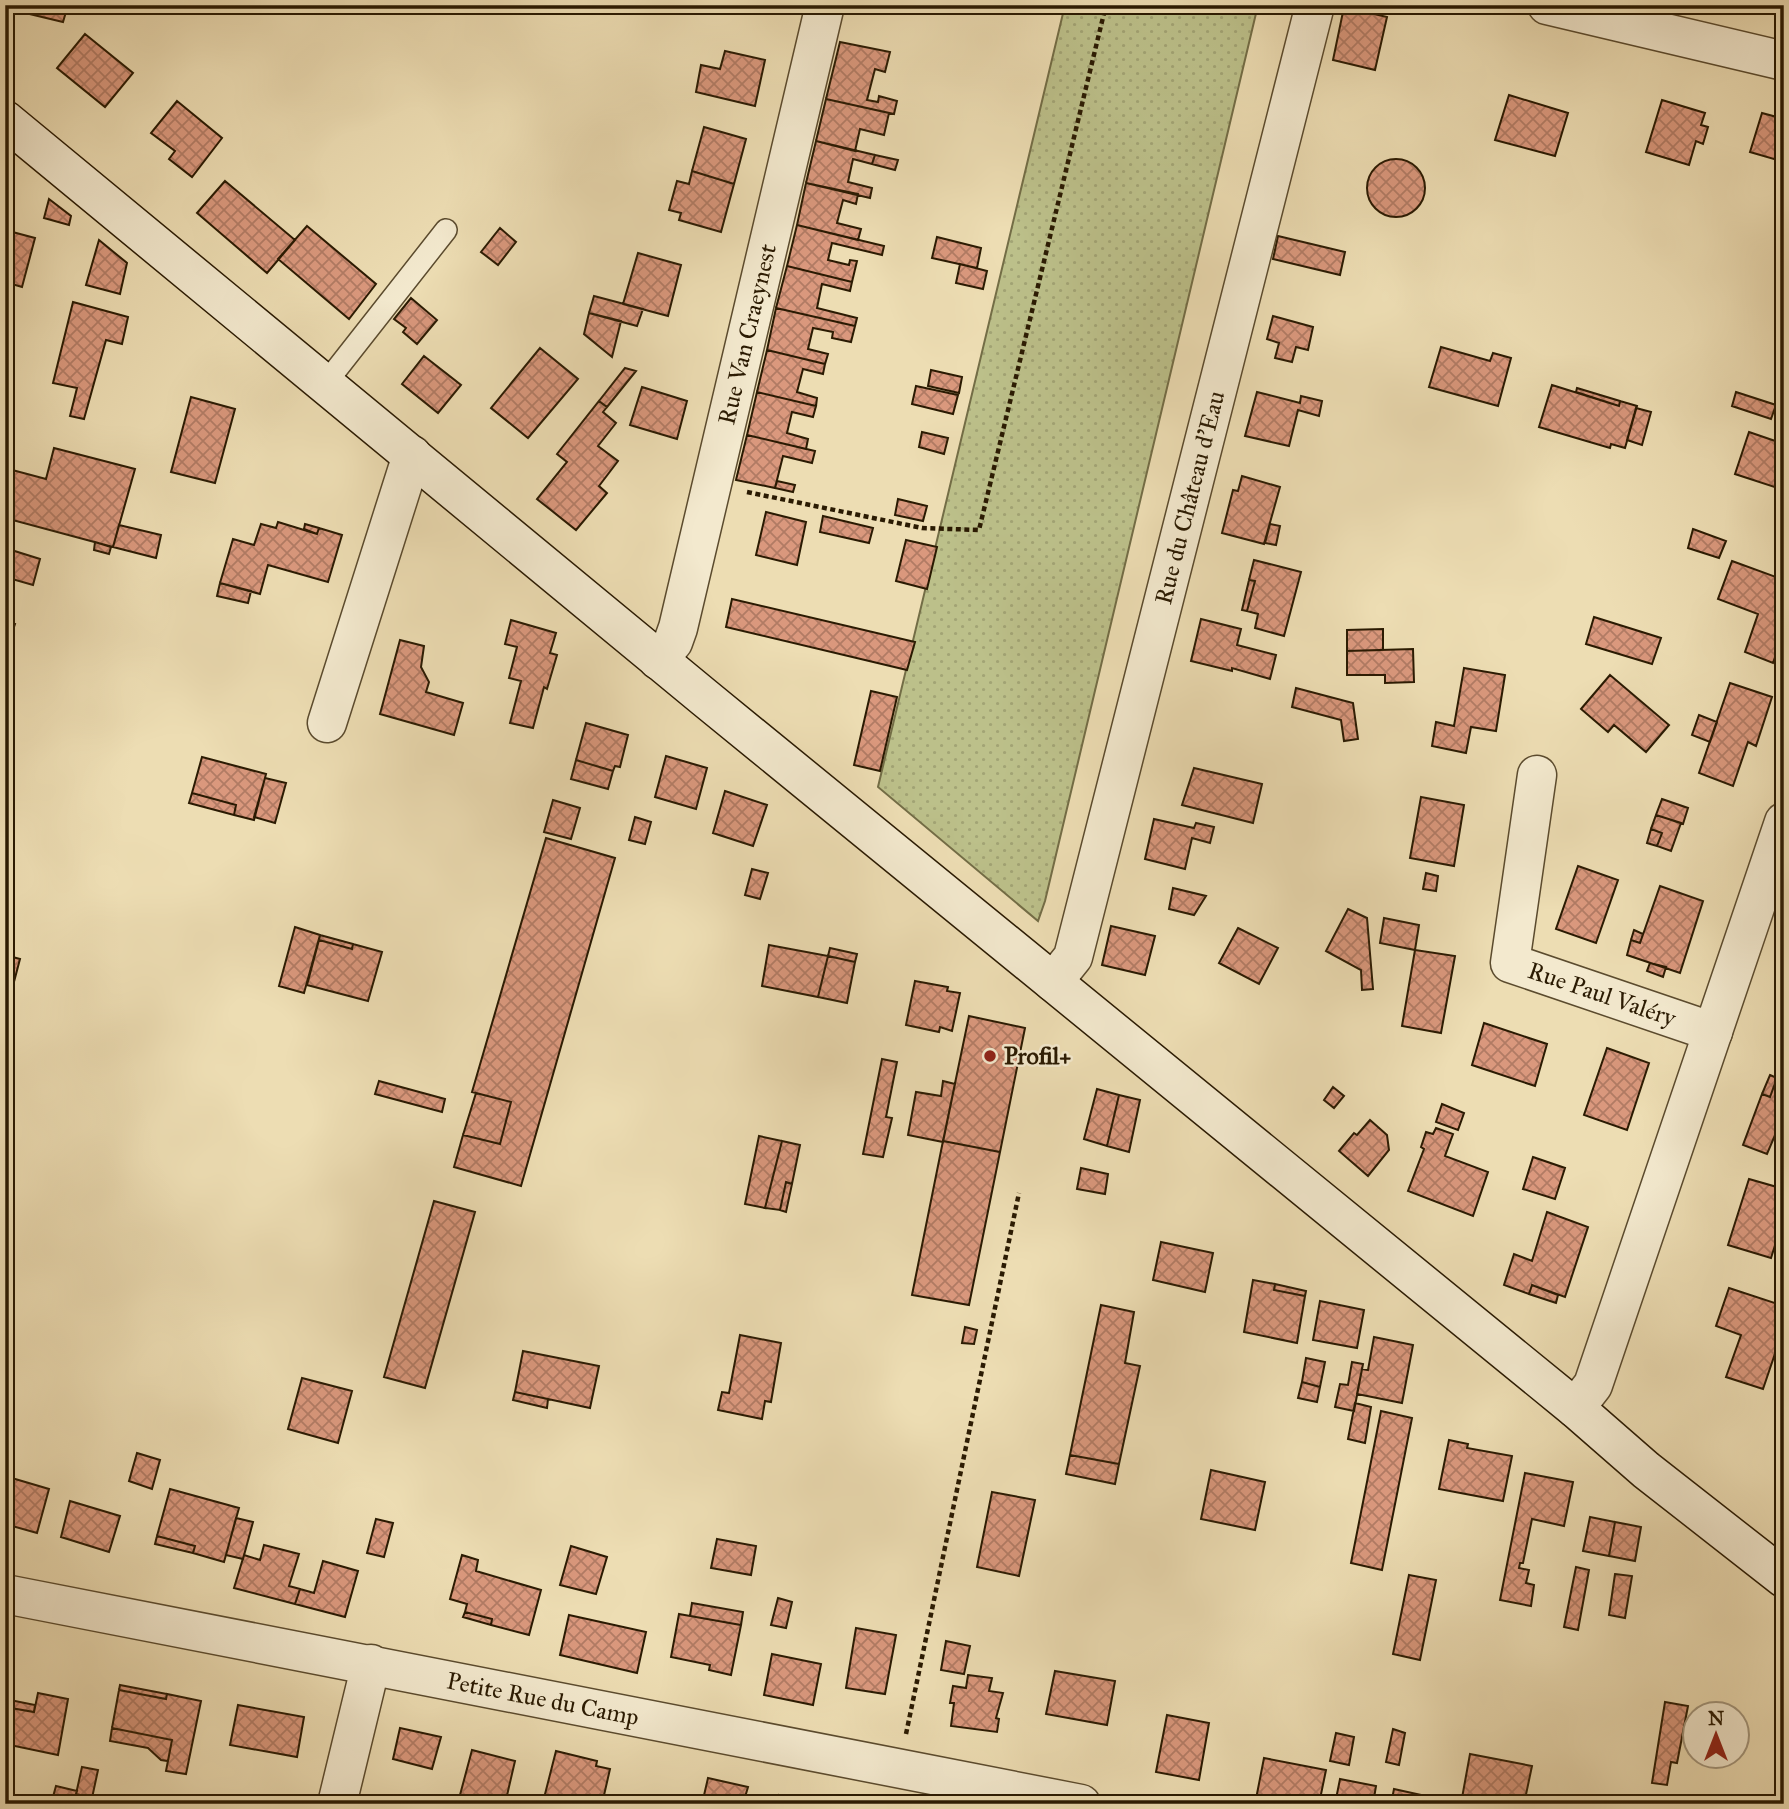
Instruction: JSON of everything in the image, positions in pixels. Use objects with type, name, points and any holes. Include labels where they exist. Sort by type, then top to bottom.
[{"type":"street","name":"Rue Van Craeynest","points":[[659,660],[673,642],[678,628],[825,5]]},
{"type":"street","name":"Rue du Château d'Eau","points":[[1053,982],[1073,957],[1315,5]]},
{"type":"street","points":[[1547,5],[1784,61]]},
{"type":"street","points":[[5,120],[659,660],[1575,1408],[1646,1470],[1784,1578]]},
{"type":"street","points":[[327,723],[412,455]]},
{"type":"street","name":"Rue Paul Valéry","points":[[1537,775],[1510,963],[1713,1032]]},
{"type":"street","points":[[1575,1408],[1593,1385],[1784,822]]},
{"type":"street","name":"Petite Rue du Camp","points":[[5,1594],[1081,1804]]},
{"type":"street","points":[[337,1804],[371,1664]]},
{"type":"lane","points":[[325,384],[446,230]]},
{"type":"path","points":[[712,484],[922,528],[979,530],[1106,5]]},
{"type":"path","points":[[898,1768],[1019,1193]]},
{"type":"green space","points":[[1065,5],[1258,5],[1045,901],[1038,921],[878,787]]},
{"type":"building","points":[[22,5],[68,5],[63,22],[21,12]]},
{"type":"building","points":[[1344,7],[1387,17],[1375,70],[1333,60]]},
{"type":"building","points":[[85,34],[133,73],[105,107],[57,68]]},
{"type":"building","points":[[840,42],[890,52],[885,72],[875,69],[867,100],[878,102],[879,96],[897,101],[894,114],[826,99]]},
{"type":"building","points":[[725,51],[765,60],[755,106],[696,92],[701,65],[720,69]]},
{"type":"building","points":[[1509,95],[1568,113],[1555,156],[1495,140]]},
{"type":"building","points":[[826,99],[889,113],[884,135],[860,129],[855,151],[816,141]]},
{"type":"building","points":[[1662,100],[1705,113],[1701,125],[1708,127],[1703,144],[1696,141],[1689,165],[1646,152]]},
{"type":"building","points":[[177,101],[222,138],[192,177],[169,159],[175,151],[151,133]]},
{"type":"building","points":[[1762,113],[1784,119],[1784,162],[1750,152]]},
{"type":"building","points":[[704,127],[746,139],[734,184],[692,171]]},
{"type":"building","points":[[816,141],[875,155],[872,164],[853,159],[848,182],[872,188],[870,198],[806,183]]},
{"type":"building","points":[[875,155],[898,160],[895,170],[872,164]]},
{"type":"building","points":[[1396,159],[1412,164],[1420,172],[1425,188],[1420,204],[1412,212],[1396,217],[1380,212],[1372,204],[1367,188],[1372,172],[1380,164]]},
{"type":"building","points":[[692,171],[734,184],[721,232],[679,220],[681,213],[669,210],[677,181],[689,184]]},
{"type":"building","points":[[225,181],[295,240],[267,273],[197,213]]},
{"type":"building","points":[[806,183],[858,194],[856,204],[843,200],[837,223],[861,229],[858,240],[797,225]]},
{"type":"building","points":[[49,199],[71,216],[69,225],[44,218]]},
{"type":"building","points":[[797,225],[884,246],[882,255],[832,243],[828,260],[849,265],[850,260],[857,261],[852,282],[787,266]]},
{"type":"building","points":[[307,226],[376,284],[349,319],[278,259]]},
{"type":"building","points":[[500,228],[516,242],[498,265],[481,252]]},
{"type":"building","points":[[5,230],[35,238],[22,287],[5,282]]},
{"type":"building","points":[[1278,236],[1345,252],[1340,275],[1273,259]]},
{"type":"building","points":[[937,237],[981,248],[977,268],[932,258]]},
{"type":"building","points":[[99,240],[127,263],[120,294],[86,285]]},
{"type":"building","points":[[638,253],[681,265],[668,316],[623,304]]},
{"type":"building","points":[[960,264],[987,271],[983,289],[956,283]]},
{"type":"building","points":[[787,266],[852,282],[850,291],[822,284],[817,308],[857,318],[855,326],[776,308]]},
{"type":"building","points":[[594,296],[643,309],[637,326],[589,313]]},
{"type":"building","points":[[411,298],[437,320],[417,344],[403,332],[406,328],[394,319]]},
{"type":"building","points":[[73,302],[128,317],[122,344],[106,340],[84,419],[70,416],[77,388],[53,383]]},
{"type":"building","points":[[776,308],[855,326],[851,342],[832,338],[833,332],[813,328],[808,349],[828,354],[825,364],[767,350]]},
{"type":"building","points":[[589,313],[621,321],[612,357],[584,334]]},
{"type":"building","points":[[1273,316],[1313,327],[1308,350],[1296,347],[1292,362],[1275,358],[1279,343],[1267,339]]},
{"type":"building","points":[[1441,347],[1490,361],[1493,353],[1511,358],[1498,406],[1429,387]]},
{"type":"building","points":[[540,348],[578,379],[528,438],[491,408]]},
{"type":"building","points":[[767,350],[825,364],[823,374],[803,369],[797,392],[817,398],[816,406],[757,392]]},
{"type":"building","points":[[424,356],[461,385],[438,413],[402,384]]},
{"type":"building","points":[[625,368],[636,371],[607,407],[599,401]]},
{"type":"building","points":[[931,370],[962,377],[959,393],[928,386]]},
{"type":"building","points":[[1552,385],[1619,406],[1620,401],[1637,406],[1625,448],[1611,444],[1610,448],[1539,427]]},
{"type":"building","points":[[916,386],[958,395],[953,414],[912,404]]},
{"type":"building","points":[[642,387],[687,401],[677,439],[630,425]]},
{"type":"building","points":[[1577,388],[1620,401],[1619,406],[1576,392]]},
{"type":"building","points":[[757,392],[816,406],[813,417],[792,412],[787,433],[808,439],[806,449],[747,435]]},
{"type":"building","points":[[1257,392],[1300,403],[1301,396],[1322,401],[1319,416],[1298,410],[1289,446],[1245,436]]},
{"type":"building","points":[[1736,392],[1776,405],[1771,419],[1732,406]]},
{"type":"building","points":[[191,397],[235,409],[215,483],[171,472]]},
{"type":"building","points":[[599,401],[607,407],[603,412],[616,423],[598,446],[618,461],[599,486],[607,493],[576,530],[537,499],[567,462],[557,454]]},
{"type":"building","points":[[1636,408],[1651,412],[1642,445],[1627,440]]},
{"type":"building","points":[[922,432],[948,438],[944,454],[919,447]]},
{"type":"building","points":[[1749,432],[1784,444],[1784,490],[1735,474]]},
{"type":"building","points":[[747,435],[815,451],[812,463],[783,456],[775,488],[736,480]]},
{"type":"building","points":[[54,448],[135,469],[113,547],[5,518],[5,468],[46,479]]},
{"type":"building","points":[[1242,476],[1280,487],[1264,544],[1222,533],[1233,490],[1238,491]]},
{"type":"building","points":[[777,481],[795,485],[793,492],[775,488]]},
{"type":"building","points":[[898,499],[927,506],[923,521],[895,515]]},
{"type":"building","points":[[766,512],[806,522],[797,565],[756,555]]},
{"type":"building","points":[[823,516],[873,528],[869,543],[820,532]]},
{"type":"building","points":[[278,522],[317,534],[319,528],[342,535],[328,582],[268,565],[260,594],[220,583],[233,539],[254,545],[261,524],[276,528]]},
{"type":"building","points":[[305,524],[319,528],[317,534],[304,529]]},
{"type":"building","points":[[1270,524],[1280,526],[1276,545],[1265,543]]},
{"type":"building","points":[[119,525],[161,535],[156,558],[113,547]]},
{"type":"building","points":[[1693,529],[1726,541],[1719,558],[1688,548]]},
{"type":"building","points":[[906,540],[937,547],[927,589],[896,581]]},
{"type":"building","points":[[95,542],[111,547],[109,554],[94,550]]},
{"type":"building","points":[[5,548],[40,559],[33,585],[5,577]]},
{"type":"building","points":[[1254,560],[1301,572],[1284,636],[1255,628],[1258,614],[1247,611],[1255,581],[1249,580]]},
{"type":"building","points":[[1732,561],[1784,580],[1784,631],[1773,663],[1745,652],[1758,614],[1718,599]]},
{"type":"building","points":[[1249,580],[1255,581],[1247,611],[1242,610]]},
{"type":"building","points":[[220,583],[251,591],[248,603],[217,596]]},
{"type":"building","points":[[732,599],[915,642],[907,670],[726,627]]},
{"type":"building","points":[[1594,617],[1661,638],[1652,664],[1586,644]]},
{"type":"building","points":[[1201,619],[1241,629],[1237,645],[1276,655],[1270,679],[1232,668],[1232,671],[1191,661]]},
{"type":"building","points":[[511,620],[556,633],[550,653],[557,655],[547,689],[544,687],[533,728],[510,723],[521,681],[509,678],[517,647],[505,644]]},
{"type":"building","points":[[5,621],[15,624],[11,636],[5,635]]},
{"type":"building","points":[[1383,629],[1383,650],[1347,651],[1347,630]]},
{"type":"building","points":[[400,640],[424,646],[421,667],[429,682],[426,692],[463,703],[454,735],[380,714]]},
{"type":"building","points":[[1413,649],[1414,682],[1385,683],[1385,675],[1347,675],[1347,651]]},
{"type":"building","points":[[1464,668],[1505,675],[1496,731],[1471,727],[1466,753],[1432,746],[1436,722],[1454,726]]},
{"type":"building","points":[[1610,675],[1669,725],[1646,752],[1614,725],[1608,732],[1581,709]]},
{"type":"building","points":[[1730,683],[1772,697],[1756,746],[1748,742],[1733,786],[1699,773]]},
{"type":"building","points":[[1296,688],[1353,703],[1358,739],[1344,741],[1341,720],[1292,707]]},
{"type":"building","points":[[871,691],[897,697],[880,771],[854,765]]},
{"type":"building","points":[[1699,715],[1717,722],[1710,742],[1692,735]]},
{"type":"building","points":[[586,723],[628,735],[620,767],[615,766],[613,771],[576,760]]},
{"type":"building","points":[[666,756],[707,768],[696,809],[655,797]]},
{"type":"building","points":[[202,757],[266,774],[254,820],[234,815],[236,805],[192,793]]},
{"type":"building","points":[[576,760],[613,771],[608,789],[571,779]]},
{"type":"building","points":[[1194,768],[1262,784],[1253,823],[1182,805]]},
{"type":"building","points":[[265,778],[286,783],[275,823],[254,817]]},
{"type":"building","points":[[725,791],[767,805],[753,846],[713,833]]},
{"type":"building","points":[[192,793],[236,805],[234,815],[189,803]]},
{"type":"building","points":[[1421,797],[1464,805],[1454,866],[1410,858]]},
{"type":"building","points":[[1662,799],[1688,808],[1683,824],[1656,815]]},
{"type":"building","points":[[553,800],[580,808],[571,839],[544,832]]},
{"type":"building","points":[[1656,815],[1681,823],[1671,851],[1657,846],[1662,833],[1651,829]]},
{"type":"building","points":[[635,817],[651,822],[645,844],[629,840]]},
{"type":"building","points":[[1154,819],[1194,828],[1196,823],[1214,827],[1210,843],[1192,838],[1185,869],[1145,859]]},
{"type":"building","points":[[1651,829],[1662,833],[1657,846],[1647,843]]},
{"type":"building","points":[[546,838],[615,858],[521,1186],[454,1167],[463,1135],[500,1144],[511,1102],[472,1092]]},
{"type":"building","points":[[1578,866],[1618,880],[1596,943],[1556,929]]},
{"type":"building","points":[[752,869],[768,873],[760,899],[745,895]]},
{"type":"building","points":[[1426,873],[1438,876],[1436,891],[1423,889]]},
{"type":"building","points":[[1660,886],[1703,901],[1680,973],[1627,955],[1631,940],[1640,943]]},
{"type":"building","points":[[1173,888],[1206,896],[1194,915],[1169,909]]},
{"type":"building","points":[[1348,909],[1367,918],[1373,989],[1362,990],[1361,970],[1326,951]]},
{"type":"building","points":[[1384,918],[1419,925],[1415,950],[1380,943]]},
{"type":"building","points":[[1111,926],[1155,936],[1145,975],[1102,965]]},
{"type":"building","points":[[295,927],[320,935],[304,993],[279,986]]},
{"type":"building","points":[[1238,928],[1278,948],[1259,984],[1219,963]]},
{"type":"building","points":[[1634,930],[1643,934],[1640,943],[1631,940]]},
{"type":"building","points":[[320,935],[353,944],[352,949],[319,940]]},
{"type":"building","points":[[319,940],[352,949],[353,944],[382,952],[368,1001],[307,985]]},
{"type":"building","points":[[769,945],[828,956],[818,997],[762,986]]},
{"type":"building","points":[[830,948],[857,954],[855,962],[828,956]]},
{"type":"building","points":[[1415,950],[1455,956],[1441,1033],[1402,1026]]},
{"type":"building","points":[[5,955],[20,959],[10,997],[5,996]]},
{"type":"building","points":[[828,956],[855,962],[847,1003],[818,997]]},
{"type":"building","points":[[1650,963],[1666,967],[1663,977],[1647,971]]},
{"type":"building","points":[[915,981],[948,987],[947,991],[960,993],[952,1031],[940,1027],[939,1032],[906,1025]]},
{"type":"building","name":"Profil+","points":[[969,1016],[1025,1028],[1000,1152],[943,1141]]},
{"type":"building","points":[[1484,1023],[1547,1044],[1535,1086],[1472,1065]]},
{"type":"building","points":[[1607,1048],[1649,1063],[1627,1130],[1584,1115]]},
{"type":"building","points":[[882,1059],[897,1062],[886,1117],[892,1118],[883,1157],[863,1154]]},
{"type":"building","points":[[1770,1075],[1777,1078],[1770,1097],[1762,1094]]},
{"type":"building","points":[[1777,1078],[1784,1080],[1784,1122],[1781,1121],[1767,1154],[1743,1145],[1762,1094],[1770,1097]]},
{"type":"building","points":[[379,1081],[445,1099],[442,1112],[375,1094]]},
{"type":"building","points":[[943,1081],[955,1084],[943,1142],[908,1135],[916,1092],[941,1096]]},
{"type":"building","points":[[1333,1087],[1344,1096],[1334,1108],[1324,1100]]},
{"type":"building","points":[[1097,1089],[1119,1095],[1107,1146],[1084,1139]]},
{"type":"building","points":[[476,1093],[511,1102],[500,1144],[463,1135]]},
{"type":"building","points":[[1119,1095],[1140,1100],[1129,1152],[1107,1146]]},
{"type":"building","points":[[1442,1104],[1464,1113],[1458,1130],[1436,1122]]},
{"type":"building","points":[[1370,1120],[1387,1135],[1389,1150],[1368,1176],[1339,1151],[1354,1133],[1357,1135]]},
{"type":"building","points":[[1436,1128],[1453,1134],[1445,1156],[1488,1172],[1473,1216],[1408,1191],[1424,1149],[1421,1147],[1426,1132],[1433,1134]]},
{"type":"building","points":[[759,1136],[782,1141],[765,1208],[745,1204]]},
{"type":"building","points":[[782,1141],[800,1145],[792,1184],[786,1182],[780,1210],[765,1208]]},
{"type":"building","points":[[943,1141],[1000,1152],[969,1305],[912,1295]]},
{"type":"building","points":[[1533,1157],[1565,1168],[1555,1199],[1523,1189]]},
{"type":"building","points":[[1081,1168],[1108,1174],[1105,1194],[1077,1189]]},
{"type":"building","points":[[1749,1179],[1784,1189],[1784,1217],[1771,1258],[1728,1245]]},
{"type":"building","points":[[786,1182],[792,1184],[786,1212],[780,1210]]},
{"type":"building","points":[[434,1201],[475,1212],[425,1388],[384,1377]]},
{"type":"building","points":[[1547,1212],[1588,1227],[1565,1297],[1532,1285],[1529,1294],[1504,1285],[1514,1254],[1532,1261]]},
{"type":"building","points":[[1161,1242],[1213,1253],[1205,1292],[1153,1280]]},
{"type":"building","points":[[1253,1280],[1275,1284],[1274,1290],[1305,1296],[1297,1343],[1244,1332]]},
{"type":"building","points":[[1275,1284],[1306,1291],[1305,1296],[1274,1290]]},
{"type":"building","points":[[1532,1285],[1558,1295],[1556,1303],[1529,1294]]},
{"type":"building","points":[[1729,1288],[1784,1306],[1784,1327],[1763,1389],[1726,1377],[1741,1335],[1716,1326]]},
{"type":"building","points":[[1320,1301],[1364,1310],[1357,1348],[1313,1340]]},
{"type":"building","points":[[1101,1305],[1134,1312],[1125,1363],[1140,1366],[1119,1464],[1070,1455]]},
{"type":"building","points":[[965,1327],[977,1330],[974,1344],[962,1343]]},
{"type":"building","points":[[740,1335],[781,1343],[771,1402],[765,1401],[762,1419],[718,1410],[722,1392],[729,1393]]},
{"type":"building","points":[[1374,1337],[1413,1345],[1402,1403],[1357,1394],[1362,1369],[1368,1370]]},
{"type":"building","points":[[523,1351],[599,1366],[590,1408],[515,1392]]},
{"type":"building","points":[[1306,1358],[1325,1362],[1320,1387],[1302,1382]]},
{"type":"building","points":[[1352,1362],[1363,1364],[1354,1411],[1335,1407],[1340,1384],[1348,1385]]},
{"type":"building","points":[[302,1378],[352,1391],[338,1443],[288,1429]]},
{"type":"building","points":[[1302,1382],[1320,1387],[1317,1402],[1298,1398]]},
{"type":"building","points":[[515,1392],[548,1399],[547,1408],[513,1400]]},
{"type":"building","points":[[1355,1403],[1371,1407],[1365,1443],[1348,1439]]},
{"type":"building","points":[[1381,1411],[1412,1418],[1382,1570],[1351,1563]]},
{"type":"building","points":[[1449,1440],[1468,1444],[1467,1448],[1512,1456],[1503,1501],[1439,1489]]},
{"type":"building","points":[[137,1453],[160,1460],[152,1489],[129,1481]]},
{"type":"building","points":[[1070,1455],[1119,1464],[1115,1484],[1066,1474]]},
{"type":"building","points":[[1211,1470],[1265,1482],[1255,1530],[1201,1519]]},
{"type":"building","points":[[1525,1473],[1573,1482],[1564,1526],[1532,1519],[1523,1563],[1520,1563],[1519,1568],[1529,1570],[1526,1583],[1534,1585],[1531,1606],[1500,1600]]},
{"type":"building","points":[[5,1476],[49,1489],[37,1533],[5,1524]]},
{"type":"building","points":[[170,1489],[239,1508],[224,1562],[193,1553],[195,1546],[157,1536]]},
{"type":"building","points":[[992,1492],[1035,1500],[1019,1576],[977,1567]]},
{"type":"building","points":[[70,1501],[120,1516],[109,1552],[61,1537]]},
{"type":"building","points":[[1590,1517],[1615,1522],[1609,1556],[1583,1551]]},
{"type":"building","points":[[236,1518],[253,1522],[243,1559],[226,1555]]},
{"type":"building","points":[[376,1519],[393,1523],[384,1557],[367,1553]]},
{"type":"building","points":[[1615,1522],[1641,1527],[1635,1561],[1609,1556]]},
{"type":"building","points":[[157,1536],[195,1546],[193,1553],[155,1544]]},
{"type":"building","points":[[717,1539],[756,1546],[751,1575],[711,1568]]},
{"type":"building","points":[[264,1545],[299,1554],[289,1586],[300,1589],[295,1604],[234,1588],[244,1555],[260,1560]]},
{"type":"building","points":[[571,1546],[607,1557],[596,1594],[560,1585]]},
{"type":"building","points":[[462,1555],[478,1560],[476,1571],[541,1590],[529,1635],[491,1625],[492,1619],[465,1612],[467,1604],[450,1599]]},
{"type":"building","points":[[323,1561],[358,1571],[345,1617],[295,1604],[300,1589],[314,1593]]},
{"type":"building","points":[[1576,1567],[1589,1570],[1578,1630],[1564,1627]]},
{"type":"building","points":[[1615,1574],[1632,1576],[1625,1618],[1609,1615]]},
{"type":"building","points":[[1409,1575],[1436,1580],[1420,1660],[1393,1654]]},
{"type":"building","points":[[778,1598],[792,1602],[786,1628],[771,1625]]},
{"type":"building","points":[[692,1603],[743,1612],[741,1625],[690,1616]]},
{"type":"building","points":[[465,1612],[492,1619],[491,1625],[463,1617]]},
{"type":"building","points":[[679,1614],[741,1625],[731,1675],[709,1670],[710,1665],[671,1657]]},
{"type":"building","points":[[569,1615],[646,1632],[637,1673],[560,1655]]},
{"type":"building","points":[[856,1628],[896,1635],[885,1694],[846,1688]]},
{"type":"building","points":[[946,1641],[970,1646],[964,1674],[941,1670]]},
{"type":"building","points":[[772,1654],[821,1664],[813,1705],[764,1695]]},
{"type":"building","points":[[1055,1671],[1115,1681],[1107,1725],[1046,1714]]},
{"type":"building","points":[[968,1675],[992,1678],[989,1691],[1003,1693],[996,1718],[999,1719],[997,1732],[951,1726],[954,1703],[950,1703],[953,1686],[966,1688]]},
{"type":"building","points":[[120,1685],[167,1694],[166,1699],[119,1690]]},
{"type":"building","points":[[119,1690],[166,1699],[167,1694],[201,1701],[186,1774],[166,1771],[172,1740],[112,1728]]},
{"type":"building","points":[[38,1693],[68,1699],[58,1755],[5,1744],[5,1707],[34,1712]]},
{"type":"building","points":[[5,1699],[35,1705],[34,1712],[5,1707]]},
{"type":"building","points":[[1665,1702],[1680,1705],[1680,1747],[1677,1763],[1671,1762],[1667,1785],[1652,1783]]},
{"type":"building","points":[[238,1705],[304,1717],[297,1757],[230,1745]]},
{"type":"building","points":[[1167,1715],[1209,1723],[1199,1780],[1156,1772]]},
{"type":"building","points":[[112,1728],[172,1740],[168,1761],[161,1760],[148,1748],[110,1741]]},
{"type":"building","points":[[400,1728],[441,1737],[432,1769],[393,1759]]},
{"type":"building","points":[[1393,1729],[1405,1733],[1399,1765],[1386,1762]]},
{"type":"building","points":[[1336,1733],[1354,1737],[1349,1765],[1330,1761]]},
{"type":"building","points":[[472,1750],[515,1761],[505,1804],[460,1795]]},
{"type":"building","points":[[556,1751],[597,1761],[596,1766],[610,1769],[602,1804],[543,1802]]},
{"type":"building","points":[[1470,1754],[1532,1766],[1524,1804],[1490,1804],[1462,1798]]},
{"type":"building","points":[[1264,1758],[1326,1770],[1319,1804],[1281,1804],[1256,1799]]},
{"type":"building","points":[[82,1767],[98,1770],[92,1798],[76,1794]]},
{"type":"building","points":[[708,1778],[748,1787],[743,1804],[702,1804]]},
{"type":"building","points":[[1340,1779],[1376,1786],[1373,1804],[1335,1804]]},
{"type":"building","points":[[56,1786],[77,1791],[73,1804],[51,1804]]},
{"type":"building","points":[[1394,1789],[1444,1800],[1443,1804],[1391,1804]]},
{"type":"building","points":[[76,1794],[105,1801],[105,1804],[73,1804]]},
{"type":"building","points":[[779,1795],[804,1800],[821,1804],[777,1804]]},
{"type":"building","points":[[401,1796],[417,1800],[417,1804],[399,1804]]},
{"type":"place","name":"Profil+","points":[[990,1056]]}]
